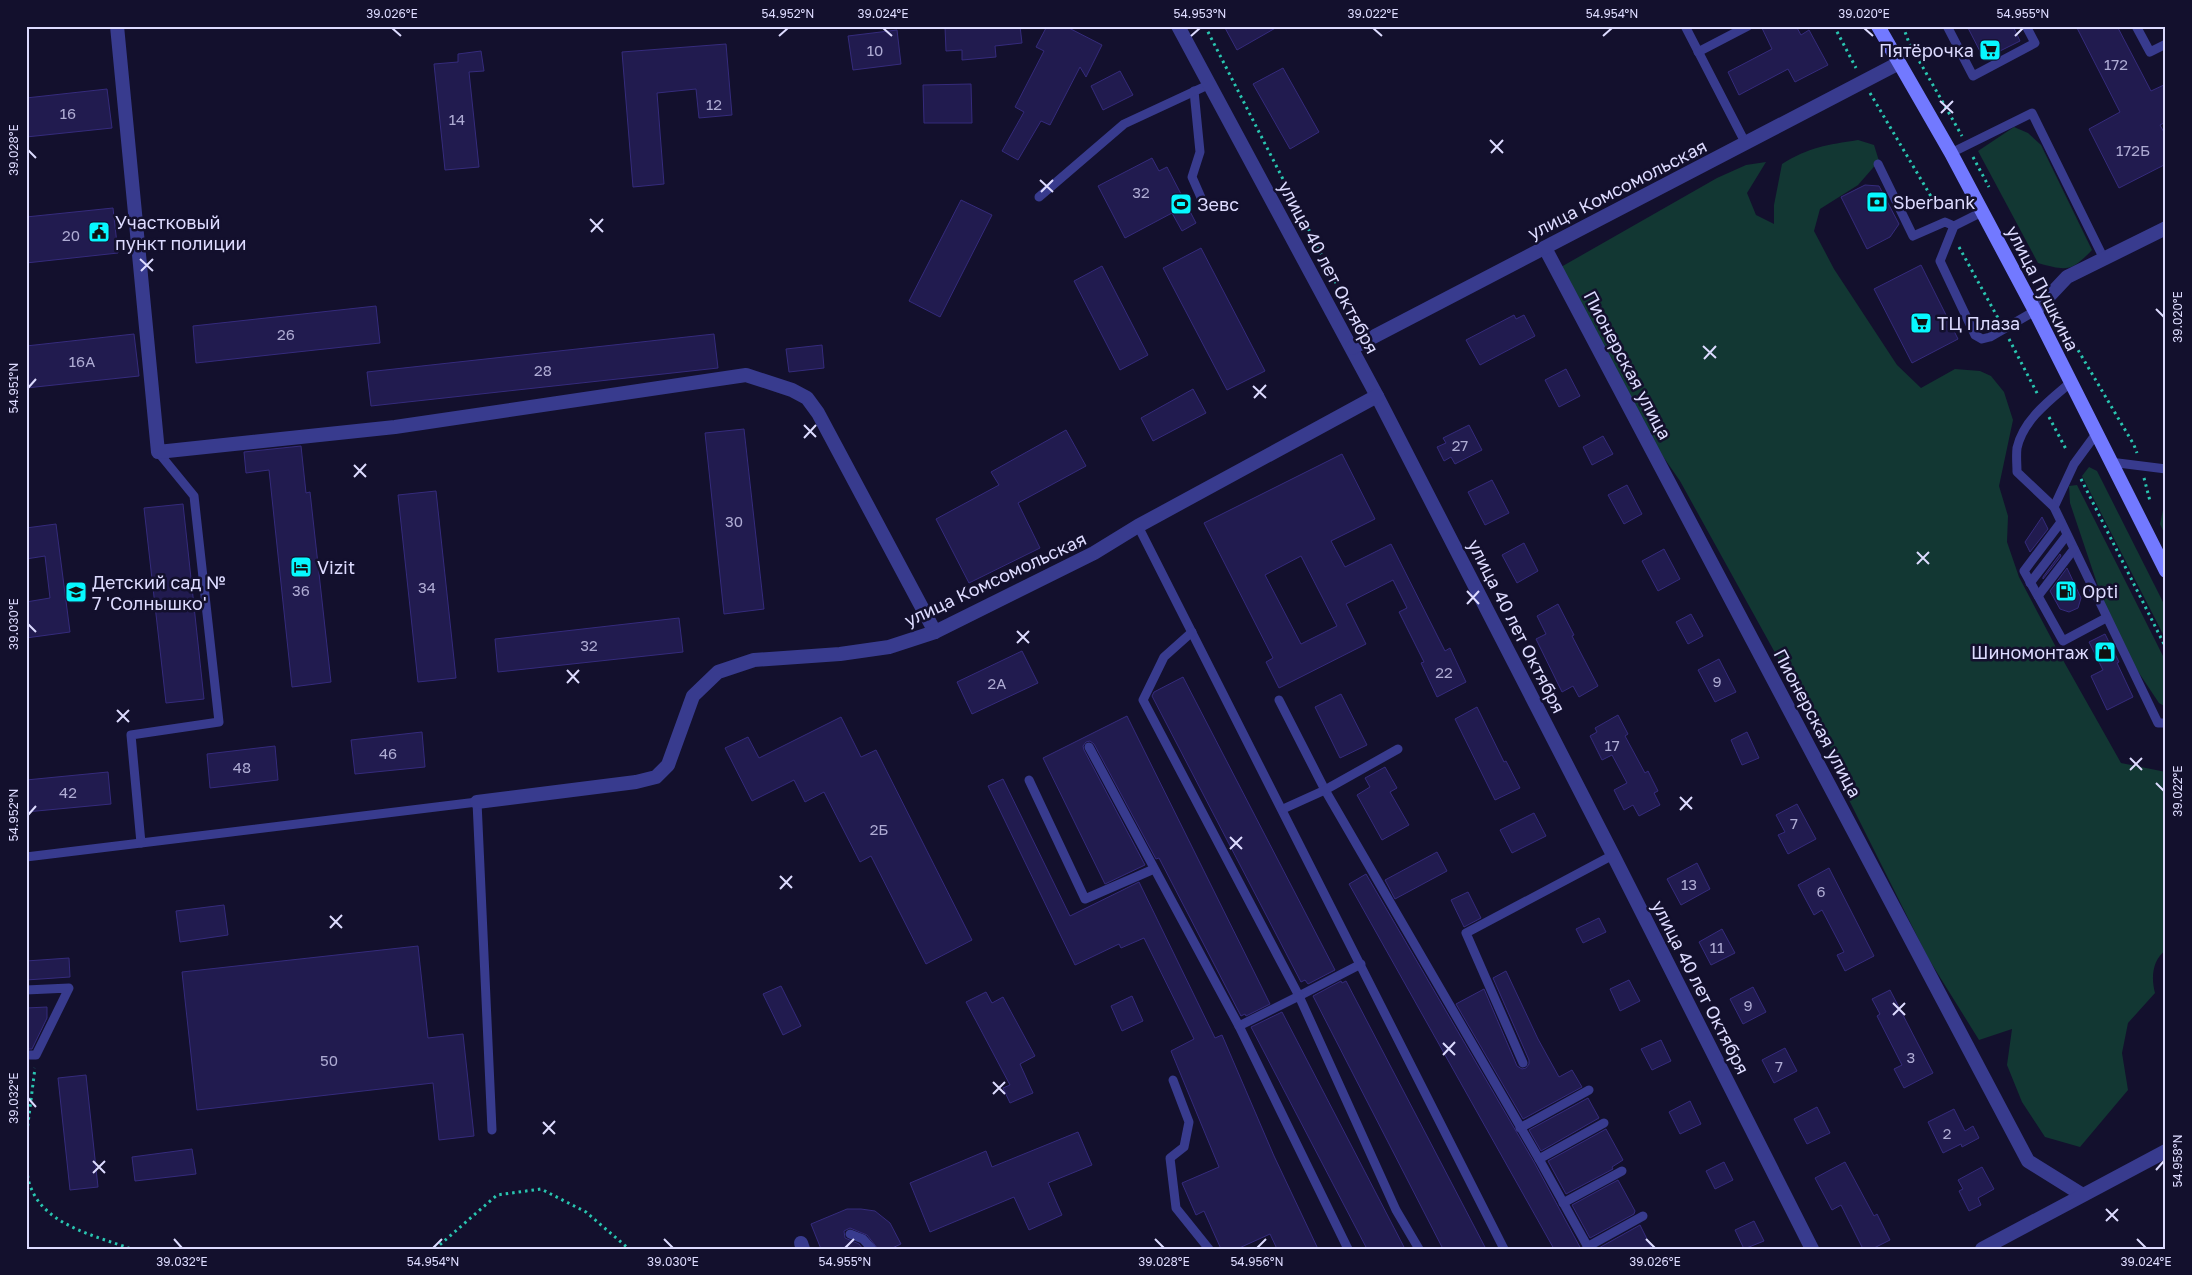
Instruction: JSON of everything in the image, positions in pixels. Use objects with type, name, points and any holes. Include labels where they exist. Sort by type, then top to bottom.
[{"type":"main road","name":"улица Пушкина","points":[[1878,26],[1951,153],[2035,311],[2166,571]]},
{"type":"street","points":[[117,26],[158,452],[395,428],[746,375],[792,390],[807,398],[818,413],[935,632]]},
{"type":"street","name":"улица 40 лет Октября","points":[[1178,26],[1208,85],[1377,396],[1613,855],[1812,1249]]},
{"type":"street","name":"улица Комсомольская","points":[[1352,348],[1899,63]]},
{"type":"street","points":[[2035,311],[2067,277],[2166,228]]},
{"type":"street","name":"Пионерская улица","points":[[1545,248],[2028,1160],[2081,1194]]},
{"type":"street","name":"улица Комсомольская","points":[[477,802],[636,782],[656,777],[668,765],[693,696],[718,672],[754,660],[840,654],[889,647],[935,632],[1094,553],[1138,526],[1377,396]]},
{"type":"street","points":[[1982,1249],[2081,1194],[2166,1151]]},
{"type":"lane","points":[[1684,26],[1746,144]]},
{"type":"lane","points":[[1698,52],[1748,26]]},
{"type":"lane","points":[[1947,26],[1972,76],[2035,42],[2026,26]]},
{"type":"lane","points":[[2136,26],[2150,52],[2166,44]]},
{"type":"lane","points":[[1039,197],[1124,124],[1208,85]]},
{"type":"lane","points":[[1194,91],[1200,152],[1192,177],[1203,202]]},
{"type":"lane","points":[[1951,153],[2032,113],[2104,259]]},
{"type":"lane","points":[[1878,164],[1913,236],[1946,222],[1954,226]]},
{"type":"lane","points":[[1982,212],[1954,226],[1940,260],[1976,335],[1982,339],[1990,337],[2035,311]]},
{"type":"lane","points":[[2070,383],[2043,405],[2024,431],[2017,448],[2017,472],[2054,507],[2106,618],[2158,722],[2166,723]]},
{"type":"lane","points":[[2054,507],[2074,464],[2096,434]]},
{"type":"lane","points":[[141,843],[131,735],[219,722],[194,496],[158,452]]},
{"type":"lane","points":[[2110,462],[2166,468]]},
{"type":"lane","points":[[2060,522],[2024,571],[2064,641],[2106,618]]},
{"type":"lane","points":[[1138,526],[1283,809],[1504,1249]]},
{"type":"lane","points":[[2030,583],[2067,535]]},
{"type":"lane","points":[[2038,596],[2074,549]]},
{"type":"lane","points":[[1192,632],[1164,657],[1142,700],[1299,996],[1396,1210],[1419,1249]]},
{"type":"lane","points":[[1279,700],[1324,790],[1539,1159],[1588,1248],[1643,1216]]},
{"type":"lane","points":[[1089,747],[1239,1026],[1348,1249]]},
{"type":"lane","points":[[1283,809],[1324,790],[1398,749]]},
{"type":"lane","points":[[1030,780],[1085,900],[1154,869]]},
{"type":"lane","points":[[26,857],[477,802],[492,1130]]},
{"type":"lane","points":[[1523,1063],[1466,933],[1613,855]]},
{"type":"lane","points":[[1239,1026],[1361,964]]},
{"type":"lane","points":[[26,990],[69,988],[36,1055],[26,1055]]},
{"type":"lane","points":[[1173,1080],[1189,1122],[1184,1147],[1170,1158],[1176,1208],[1209,1249]]},
{"type":"lane","points":[[1520,1128],[1590,1090]]},
{"type":"lane","points":[[1539,1159],[1604,1123]]},
{"type":"lane","points":[[1563,1203],[1622,1171]]},
{"type":"lane","points":[[850,1234],[863,1238],[872,1249]]},
{"type":"path","points":[[1205,26],[1343,297]]},
{"type":"path","points":[[1903,26],[1910,43],[1989,188]]},
{"type":"path","points":[[2047,298],[2134,445],[2151,508]]},
{"type":"path","points":[[26,1139],[36,1055]]},
{"type":"path","points":[[26,1169],[31,1189],[48,1212],[74,1228],[131,1249]]},
{"type":"path","points":[[435,1249],[497,1195],[541,1189],[586,1212],[629,1249]]},
{"type":"green space","points":[[2014,127],[2028,133],[2041,145],[2092,250],[2073,266],[2062,268],[2038,263],[1978,151]]},
{"type":"green space","points":[[1858,140],[1874,145],[1879,161],[1858,185],[1820,209],[1814,231],[1834,269],[1897,365],[1921,388],[1955,369],[1980,371],[1991,376],[2004,392],[2013,420],[1999,486],[2008,516],[2007,542],[2019,577],[2121,763],[2166,772],[2166,950],[2155,964],[2153,981],[2155,993],[2128,1023],[2122,1053],[2128,1090],[2080,1147],[2045,1137],[2022,1102],[2007,1065],[2012,1029],[1979,1040],[1928,958],[1845,792],[1826,736],[1784,669],[1680,481],[1653,442],[1561,267],[1717,178],[1746,165],[1766,162],[1747,193],[1756,215],[1774,224],[1774,205],[1782,164],[1810,150]]},
{"type":"green space","points":[[2089,467],[2097,471],[2166,608],[2166,640],[2082,476]]},
{"type":"green space","points":[[2077,485],[2166,662],[2166,707],[2159,703],[2133,664],[2107,613],[2070,503],[2069,486]]},
{"type":"green space","points":[[2166,508],[2166,537],[2160,524],[2163,510]]},
{"type":"building","points":[[1020,26],[1022,43],[995,46],[996,57],[962,60],[962,50],[946,51],[945,27]]},
{"type":"building","points":[[1047,26],[1065,26],[1102,45],[1086,77],[1080,67],[1050,125],[1041,121],[1018,160],[1002,151],[1024,112],[1015,107],[1044,51],[1036,47]]},
{"type":"building","points":[[1224,26],[1279,26],[1237,50]]},
{"type":"building","points":[[1761,26],[1796,26],[1801,35],[1809,30],[1828,65],[1795,82],[1788,69],[1739,95],[1728,72],[1772,49]]},
{"type":"building","name":"Пятёрочка","points":[[1967,26],[2013,26],[2020,41],[1984,59]]},
{"type":"building","points":[[2076,26],[2117,26],[2151,91],[2166,84],[2166,122],[2160,125],[2166,136],[2166,164],[2119,188],[2089,129],[2120,112]]},
{"type":"building","points":[[897,30],[901,64],[853,70],[848,36]]},
{"type":"building","points":[[726,44],[732,115],[699,118],[696,89],[657,93],[664,184],[633,187],[622,52]]},
{"type":"building","points":[[481,51],[484,71],[469,72],[479,167],[445,170],[434,64],[458,62],[458,54]]},
{"type":"building","points":[[1283,68],[1319,132],[1290,149],[1253,84]]},
{"type":"building","points":[[1120,71],[1133,95],[1103,110],[1091,86]]},
{"type":"building","points":[[971,84],[972,123],[924,123],[923,85]]},
{"type":"building","points":[[107,89],[112,128],[26,137],[26,98]]},
{"type":"building","points":[[1152,158],[1159,171],[1167,167],[1196,223],[1182,231],[1172,213],[1125,238],[1098,186]]},
{"type":"building","points":[[1865,185],[1879,186],[1899,224],[1890,237],[1867,249],[1841,197]]},
{"type":"building","points":[[961,200],[992,215],[940,317],[909,301]]},
{"type":"building","points":[[113,208],[118,253],[26,263],[26,217]]},
{"type":"building","points":[[1201,248],[1265,371],[1227,390],[1163,268]]},
{"type":"building","name":"ТЦ Плаза","points":[[1921,265],[1958,339],[1912,363],[1874,289]]},
{"type":"building","points":[[1102,266],[1148,355],[1120,370],[1074,281]]},
{"type":"building","points":[[376,306],[380,343],[196,363],[193,326]]},
{"type":"building","points":[[1514,315],[1516,319],[1524,315],[1535,336],[1480,365],[1466,340]]},
{"type":"building","points":[[134,334],[139,376],[26,388],[26,346]]},
{"type":"building","points":[[714,334],[718,368],[371,406],[367,372]]},
{"type":"building","points":[[822,345],[824,368],[789,372],[786,349]]},
{"type":"building","points":[[1566,369],[1580,396],[1559,407],[1545,380]]},
{"type":"building","points":[[1193,389],[1206,413],[1153,441],[1141,418]]},
{"type":"building","points":[[1469,425],[1482,450],[1455,464],[1451,457],[1444,461],[1437,447],[1446,443],[1443,438]]},
{"type":"building","points":[[744,429],[764,609],[724,614],[705,433]]},
{"type":"building","points":[[1066,430],[1086,466],[1018,503],[1040,548],[969,583],[936,519],[999,485],[991,472]]},
{"type":"building","points":[[1603,436],[1613,454],[1592,465],[1583,447]]},
{"type":"building","points":[[301,446],[306,493],[310,492],[331,682],[292,687],[269,470],[246,473],[244,452]]},
{"type":"building","points":[[1342,454],[1375,519],[1331,541],[1345,567],[1391,544],[1445,651],[1450,648],[1466,682],[1437,697],[1421,663],[1424,662],[1399,612],[1407,608],[1393,580],[1346,604],[1366,644],[1279,688],[1266,662],[1273,658],[1204,523]],"holes":[[[1301,556],[1337,626],[1301,644],[1265,575]]]},
{"type":"building","points":[[1492,480],[1509,513],[1485,525],[1468,492]]},
{"type":"building","points":[[1627,485],[1642,514],[1624,524],[1608,495]]},
{"type":"building","points":[[436,491],[456,678],[418,682],[398,495]]},
{"type":"building","points":[[183,504],[204,699],[166,703],[144,508]]},
{"type":"building","points":[[2042,517],[2048,529],[2030,552],[2025,542]]},
{"type":"building","points":[[56,524],[70,632],[26,638],[26,602],[50,598],[45,556],[26,559],[26,528]]},
{"type":"building","points":[[1524,543],[1538,571],[1517,583],[1502,555]]},
{"type":"building","points":[[1664,549],[1680,579],[1658,591],[1642,561]]},
{"type":"building","points":[[2060,554],[2061,556],[2043,579],[2043,577]]},
{"type":"building","points":[[2067,568],[2081,598],[2078,608],[2069,612],[2060,609],[2050,591]]},
{"type":"building","points":[[1558,604],[1598,686],[1579,697],[1573,686],[1562,692],[1536,639],[1546,634],[1537,616]]},
{"type":"building","points":[[1691,614],[1703,636],[1688,644],[1676,622]]},
{"type":"building","points":[[679,618],[683,652],[498,672],[495,639]]},
{"type":"building","points":[[2105,634],[2133,697],[2107,710],[2091,676],[2103,670],[2089,642]]},
{"type":"building","points":[[1022,651],[1038,683],[972,714],[957,682]]},
{"type":"building","points":[[1719,659],[1736,692],[1715,702],[1698,670]]},
{"type":"building","points":[[1183,677],[1335,970],[1308,984],[1305,980],[1301,982],[1152,696],[1154,692]]},
{"type":"building","points":[[1341,694],[1367,745],[1340,758],[1315,707]]},
{"type":"building","points":[[1477,707],[1504,762],[1506,761],[1520,788],[1495,800],[1455,719]]},
{"type":"building","points":[[1618,715],[1628,734],[1625,736],[1645,773],[1648,771],[1658,791],[1654,793],[1660,805],[1639,816],[1633,805],[1624,810],[1614,790],[1627,783],[1612,755],[1602,760],[1590,736],[1597,732],[1595,728]]},
{"type":"building","points":[[1127,716],[1270,1004],[1246,1016],[1245,1014],[1241,1016],[1159,858],[1156,859],[1094,744],[1090,741],[1086,742],[1083,746],[1084,750],[1145,865],[1105,884],[1043,758]]},
{"type":"building","points":[[841,717],[861,757],[876,750],[972,940],[926,964],[871,856],[860,862],[824,792],[805,802],[794,780],[752,801],[725,748],[748,737],[759,758]]},
{"type":"building","points":[[422,732],[425,767],[355,774],[351,740]]},
{"type":"building","points":[[1747,732],[1759,758],[1742,765],[1731,740]]},
{"type":"building","points":[[275,746],[278,780],[210,788],[207,754]]},
{"type":"building","points":[[1385,767],[1397,788],[1390,792],[1409,825],[1382,840],[1357,795],[1370,787],[1365,778]]},
{"type":"building","points":[[108,772],[111,804],[26,812],[26,780]]},
{"type":"building","points":[[1003,779],[1070,916],[1139,882],[1215,1038],[1222,1035],[1274,1156],[1318,1249],[1277,1249],[1270,1234],[1237,1249],[1221,1249],[1204,1211],[1196,1215],[1182,1183],[1219,1167],[1171,1051],[1194,1039],[1144,938],[1121,948],[1119,944],[1075,965],[988,786]]},
{"type":"building","points":[[1797,804],[1816,839],[1788,854],[1778,835],[1785,832],[1776,815]]},
{"type":"building","points":[[1534,813],[1546,836],[1512,853],[1500,830]]},
{"type":"building","points":[[1437,852],[1447,871],[1395,899],[1385,880]]},
{"type":"building","points":[[1697,863],[1710,889],[1681,905],[1667,879]]},
{"type":"building","points":[[1829,868],[1874,956],[1845,971],[1837,955],[1844,952],[1822,910],[1814,915],[1798,885]]},
{"type":"building","points":[[1366,874],[1534,1162],[1581,1249],[1554,1249],[1349,884]]},
{"type":"building","points":[[1468,892],[1481,918],[1464,927],[1451,900]]},
{"type":"building","points":[[224,905],[228,935],[180,942],[176,911]]},
{"type":"building","points":[[1599,918],[1606,932],[1583,943],[1576,929]]},
{"type":"building","points":[[1722,929],[1735,953],[1711,965],[1699,942]]},
{"type":"building","points":[[418,946],[428,1038],[463,1034],[474,1136],[439,1140],[433,1083],[197,1110],[182,972]]},
{"type":"building","points":[[69,958],[70,977],[26,980],[26,961]]},
{"type":"building","points":[[1506,971],[1538,1039],[1559,1077],[1572,1070],[1582,1087],[1523,1119],[1456,1004],[1484,989],[1517,1066],[1522,1069],[1526,1068],[1529,1060],[1493,978]]},
{"type":"building","points":[[1629,980],[1640,1001],[1620,1011],[1610,989]]},
{"type":"building","points":[[1341,981],[1342,983],[1346,981],[1486,1249],[1443,1249],[1313,996]]},
{"type":"building","points":[[781,986],[801,1026],[783,1035],[763,994]]},
{"type":"building","points":[[1753,987],[1766,1012],[1743,1024],[1730,999]]},
{"type":"building","points":[[1890,990],[1933,1073],[1904,1088],[1894,1069],[1902,1065],[1877,1016],[1880,1014],[1872,999]]},
{"type":"building","points":[[986,992],[992,1003],[1003,997],[1035,1056],[1020,1064],[1033,1093],[1010,1103],[1003,1088],[1010,1085],[966,1002]]},
{"type":"building","points":[[1132,996],[1143,1021],[1122,1031],[1111,1006]]},
{"type":"building","points":[[47,1007],[47,1018],[32,1049],[26,1049],[26,1008]]},
{"type":"building","points":[[1282,1012],[1405,1249],[1367,1249],[1251,1027]]},
{"type":"building","points":[[1661,1040],[1671,1061],[1652,1070],[1641,1049]]},
{"type":"building","points":[[1785,1048],[1797,1071],[1774,1083],[1762,1060]]},
{"type":"building","points":[[86,1075],[98,1187],[70,1190],[58,1078]]},
{"type":"building","points":[[1588,1098],[1599,1118],[1541,1151],[1529,1130]]},
{"type":"building","points":[[1690,1101],[1701,1124],[1680,1134],[1669,1112]]},
{"type":"building","points":[[1817,1107],[1830,1133],[1807,1144],[1794,1119]]},
{"type":"building","points":[[1954,1109],[1965,1131],[1973,1126],[1979,1138],[1962,1147],[1961,1144],[1943,1153],[1928,1122]]},
{"type":"building","points":[[1606,1129],[1623,1160],[1612,1167],[1613,1169],[1566,1194],[1548,1161]]},
{"type":"building","points":[[1078,1132],[1092,1165],[1048,1183],[1062,1215],[1029,1230],[1014,1197],[930,1232],[910,1183],[986,1151],[992,1167]]},
{"type":"building","points":[[192,1149],[196,1174],[135,1181],[132,1157]]},
{"type":"building","points":[[1724,1162],[1733,1180],[1715,1189],[1706,1171]]},
{"type":"building","points":[[1845,1162],[1874,1216],[1877,1214],[1890,1240],[1872,1249],[1863,1249],[1841,1205],[1832,1210],[1815,1178]]},
{"type":"building","points":[[1982,1167],[1994,1189],[1978,1198],[1981,1205],[1969,1211],[1959,1191],[1963,1189],[1958,1180]]},
{"type":"building","points":[[1618,1180],[1635,1211],[1634,1214],[1590,1238],[1572,1205]]},
{"type":"building","points":[[847,1209],[875,1211],[890,1223],[901,1244],[890,1249],[878,1249],[867,1235],[850,1228],[844,1231],[845,1238],[859,1244],[863,1249],[821,1249],[811,1224]]},
{"type":"building","points":[[1754,1221],[1764,1241],[1744,1249],[1735,1230]]},
{"type":"building","points":[[1640,1225],[1652,1249],[1597,1249]]},
{"type":"place","name":"Пятёрочка","points":[[1990,50]]},
{"type":"place","name":"Sberbank","points":[[1877,202]]},
{"type":"place","name":"Зевс","points":[[1181,204]]},
{"type":"place","name":"Участковый пункт полиции","points":[[99,232]]},
{"type":"place","name":"ТЦ Плаза","points":[[1921,323]]},
{"type":"place","name":"Vizit","points":[[301,567]]},
{"type":"place","name":"Opti","points":[[2066,591]]},
{"type":"place","name":"Детский сад № 7 'Солнышко'","points":[[76,592]]},
{"type":"place","name":"Шиномонтаж","points":[[2105,652]]}]
